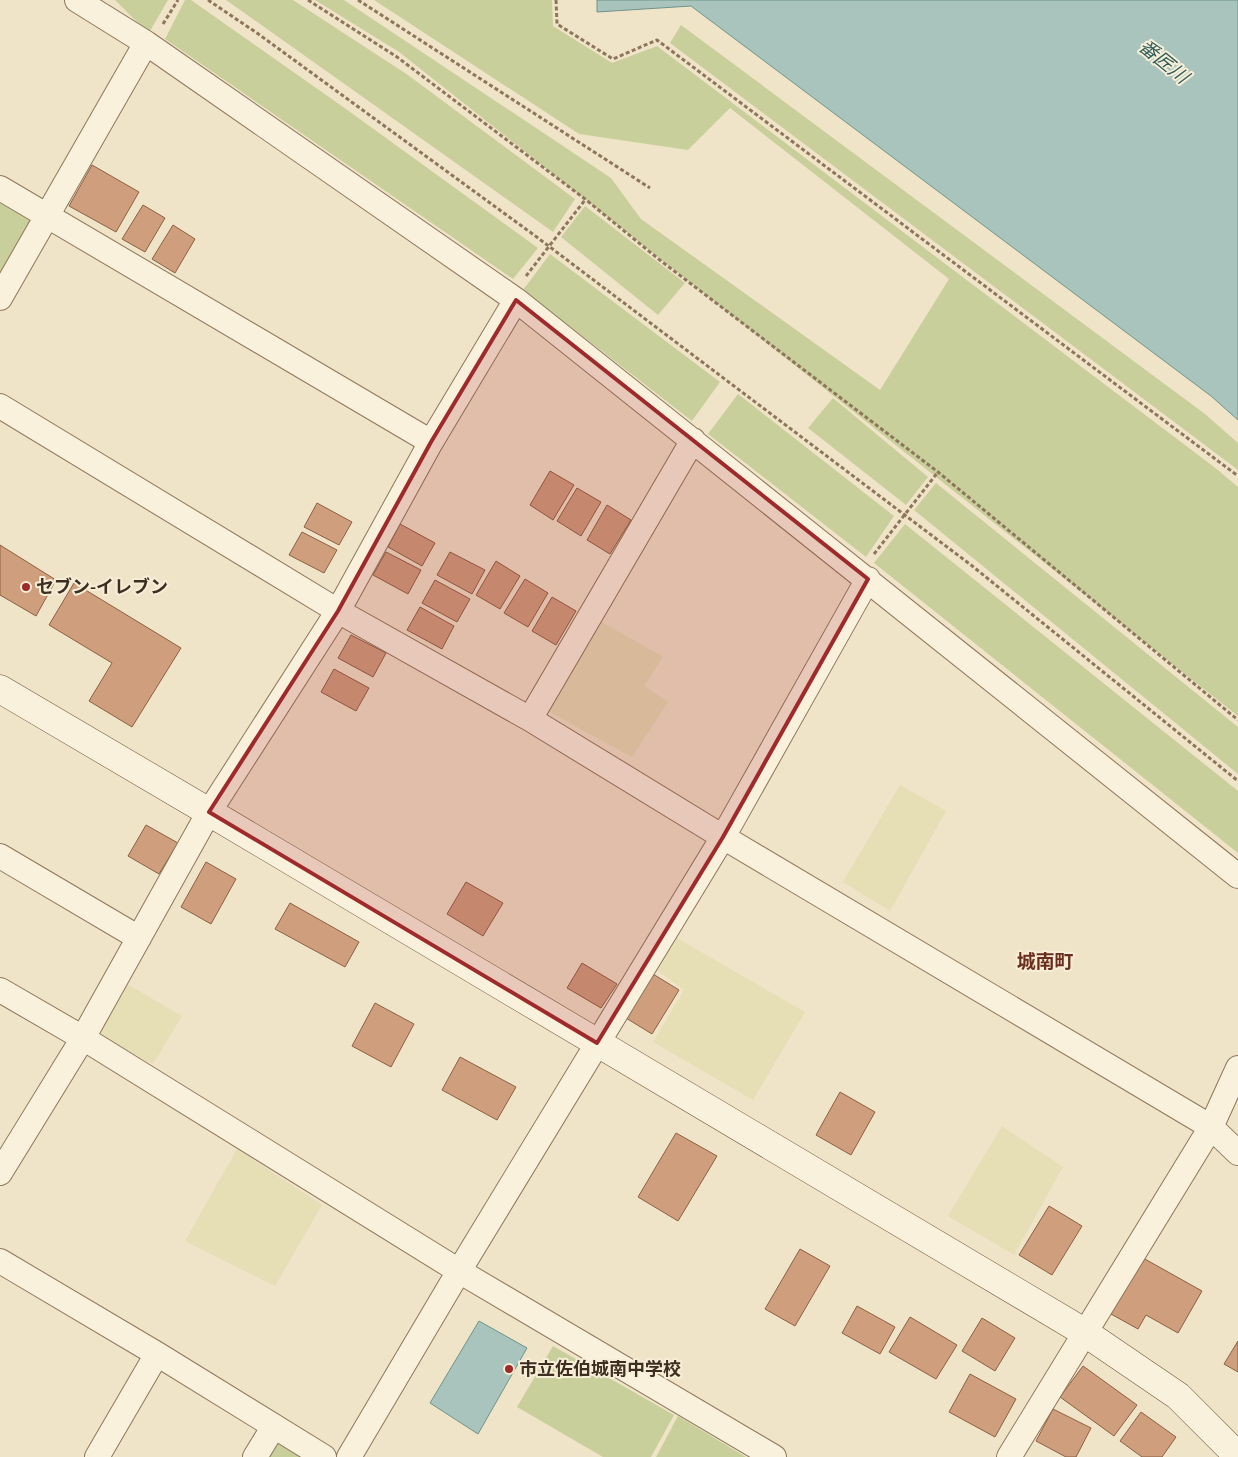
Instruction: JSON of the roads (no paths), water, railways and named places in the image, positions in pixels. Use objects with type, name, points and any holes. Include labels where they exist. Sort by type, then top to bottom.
[{"type":"street","points":[[77,0],[146,43],[513,298],[1238,876]]},
{"type":"street","points":[[90,0],[112,22]]},
{"type":"street","points":[[0,298],[146,43]]},
{"type":"street","points":[[0,188],[431,442]]},
{"type":"street","points":[[0,1173],[83,1038],[209,812],[338,611],[513,298]]},
{"type":"street","points":[[0,406],[338,611],[530,719],[723,837],[1211,1127],[1238,1153]]},
{"type":"street","points":[[530,719],[693,440]]},
{"type":"street","points":[[349,1457],[459,1271],[723,837],[864,576]]},
{"type":"street","points":[[0,689],[1084,1332],[1178,1396],[1238,1456]]},
{"type":"street","points":[[0,856],[139,938]]},
{"type":"street","points":[[0,990],[83,1038],[459,1271],[774,1457]]},
{"type":"street","points":[[1009,1457],[1211,1127],[1238,1068]]},
{"type":"street","points":[[0,1261],[157,1354],[324,1457]]},
{"type":"street","points":[[97,1457],[157,1354]]},
{"type":"street","points":[[255,1457],[274,1426]]},
{"type":"water","name":"番匠川","points":[[597,0],[1238,0],[1238,420],[1211,396],[691,6],[597,12]]},
{"type":"water","points":[[479,1321],[527,1348],[478,1434],[430,1403]]},
{"type":"place","name":"セブン-イレブン","points":[[26,587]]},
{"type":"place","name":"市立佐伯城南中学校","points":[[509,1369]]},
{"type":"district","name":"城南町","points":[[1045,961]]}]
